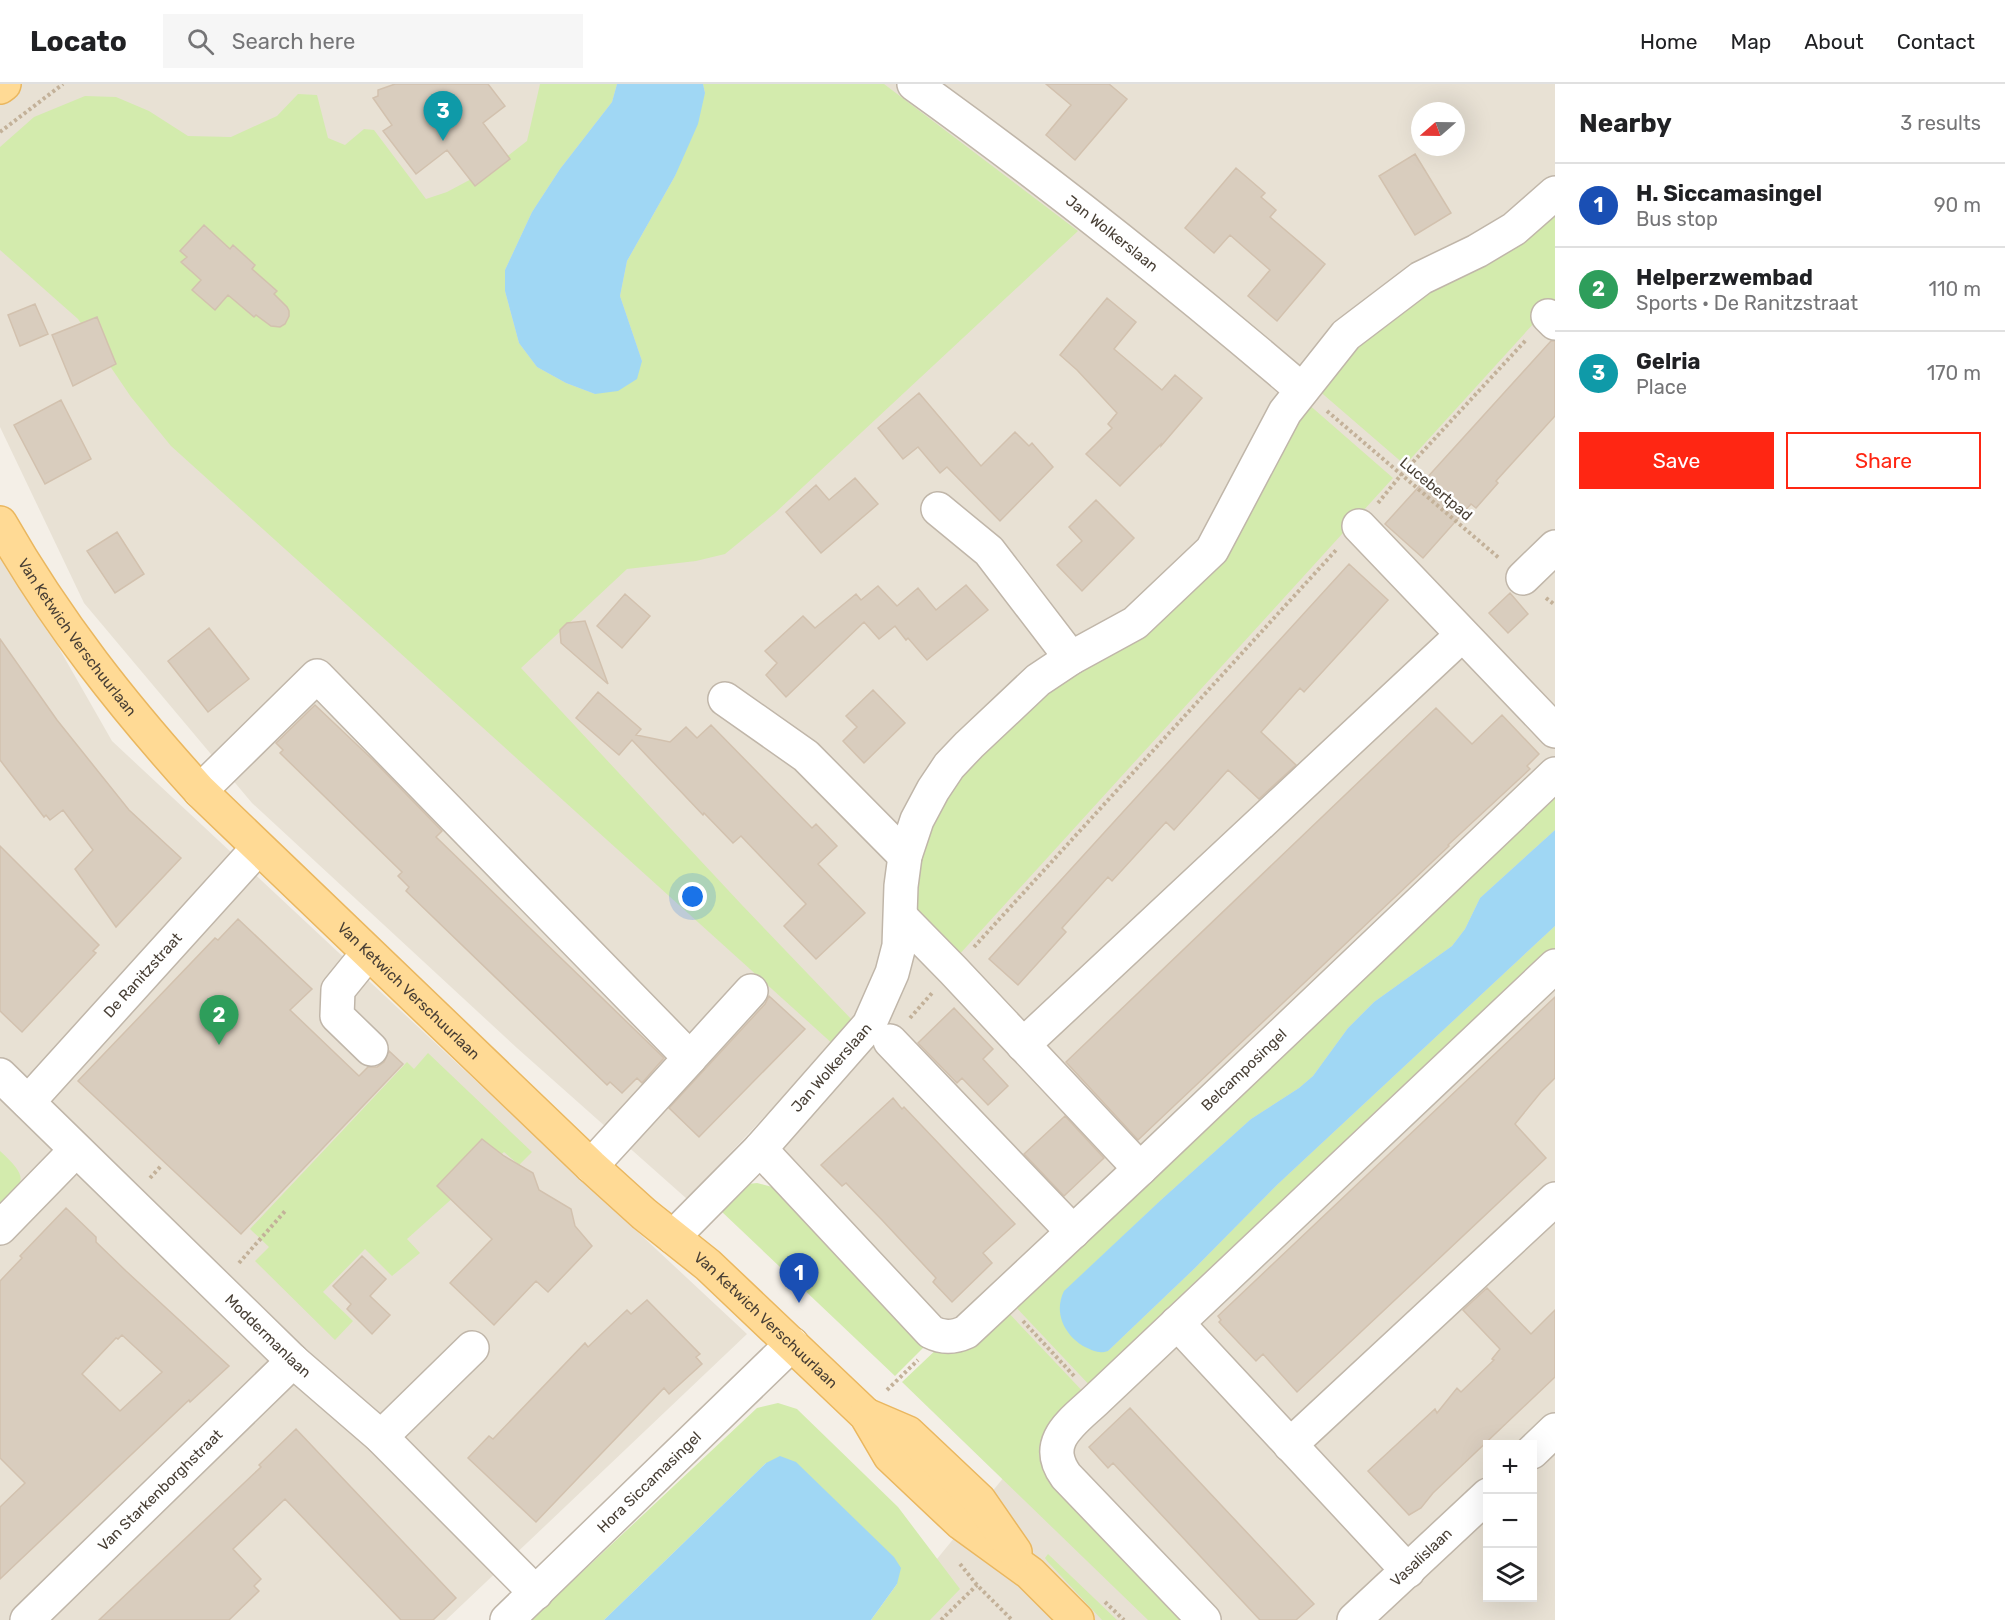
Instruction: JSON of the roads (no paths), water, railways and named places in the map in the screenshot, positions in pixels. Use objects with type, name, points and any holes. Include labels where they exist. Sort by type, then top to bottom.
[{"type":"main road","points":[[0,87],[4,84]]},
{"type":"main road","name":"Van Ketwich Verschuurlaan","points":[[0,523],[37,586],[80,648],[144,729],[200,791],[591,1166],[708,1265],[865,1414],[908,1433],[972,1493],[1030,1573],[1077,1620]]},
{"type":"street","name":"Jan Wolkerslaan","points":[[914,84],[992,140],[1104,227],[1302,390]]},
{"type":"street","name":"Jan Wolkerslaan","points":[[673,1237],[760,1149],[869,1025],[892,973],[899,946],[901,886],[905,856],[917,819],[949,766],[1038,680],[1071,658],[1135,623],[1212,550],[1284,412],[1346,335],[1421,278],[1477,251],[1514,229],[1555,193]]},
{"type":"street","points":[[938,509],[989,551],[1071,658]]},
{"type":"street","points":[[1359,526],[1555,731]]},
{"type":"street","points":[[1523,578],[1555,547]]},
{"type":"street","points":[[1023,1045],[1462,634]]},
{"type":"street","points":[[200,791],[317,676],[690,1058]]},
{"type":"street","points":[[725,699],[806,756],[905,856]]},
{"type":"street","name":"Belcamposingel","points":[[760,1149],[933,1331],[958,1335],[966,1332],[1555,774]]},
{"type":"street","name":"De Ranitzstraat","points":[[28,1101],[258,848]]},
{"type":"street","points":[[901,917],[954,970],[1140,1169]]},
{"type":"street","points":[[368,953],[338,990],[336,1016],[371,1049]]},
{"type":"street","points":[[1204,1620],[1066,1476],[1059,1466],[1056,1454],[1058,1442],[1064,1431],[1096,1399],[1555,966]]},
{"type":"street","points":[[591,1166],[751,991]]},
{"type":"street","points":[[890,1041],[1073,1232]]},
{"type":"street","name":"Moddermanlaan","points":[[0,1075],[293,1361],[381,1437],[536,1593]]},
{"type":"street","points":[[0,1228],[76,1150]]},
{"type":"street","points":[[1290,1445],[1555,1199]]},
{"type":"street","points":[[1178,1323],[1408,1571]]},
{"type":"street","name":"Hora Siccamasingel","points":[[507,1620],[792,1344]]},
{"type":"street","points":[[381,1437],[472,1348]]},
{"type":"street","name":"Van Starkenborghstraat","points":[[27,1620],[293,1361]]},
{"type":"street","points":[[1537,1448],[1555,1430]]},
{"type":"street","name":"Vasalislaan","points":[[1354,1620],[1483,1500]]},
{"type":"water","points":[[617,84],[703,84],[705,93],[698,124],[675,176],[627,261],[620,296],[642,361],[637,379],[618,391],[595,394],[566,383],[537,367],[519,343],[505,291],[505,270],[532,212],[560,169],[612,102]]},
{"type":"water","points":[[1555,830],[1555,926],[1278,1184],[1108,1351],[1094,1351],[1072,1337],[1061,1315],[1061,1299],[1064,1291],[1251,1119],[1299,1088],[1313,1076],[1348,1028],[1374,1002],[1452,946],[1465,929],[1480,898]]},
{"type":"water","points":[[780,1456],[796,1462],[894,1557],[901,1568],[897,1584],[871,1620],[604,1620],[766,1463]]},
{"type":"place","name":"Gelria","points":[[443,141]]},
{"type":"place","name":"Helperzwembad","points":[[219,1045]]},
{"type":"place","name":"H. Siccamasingel","points":[[799,1303]]}]
